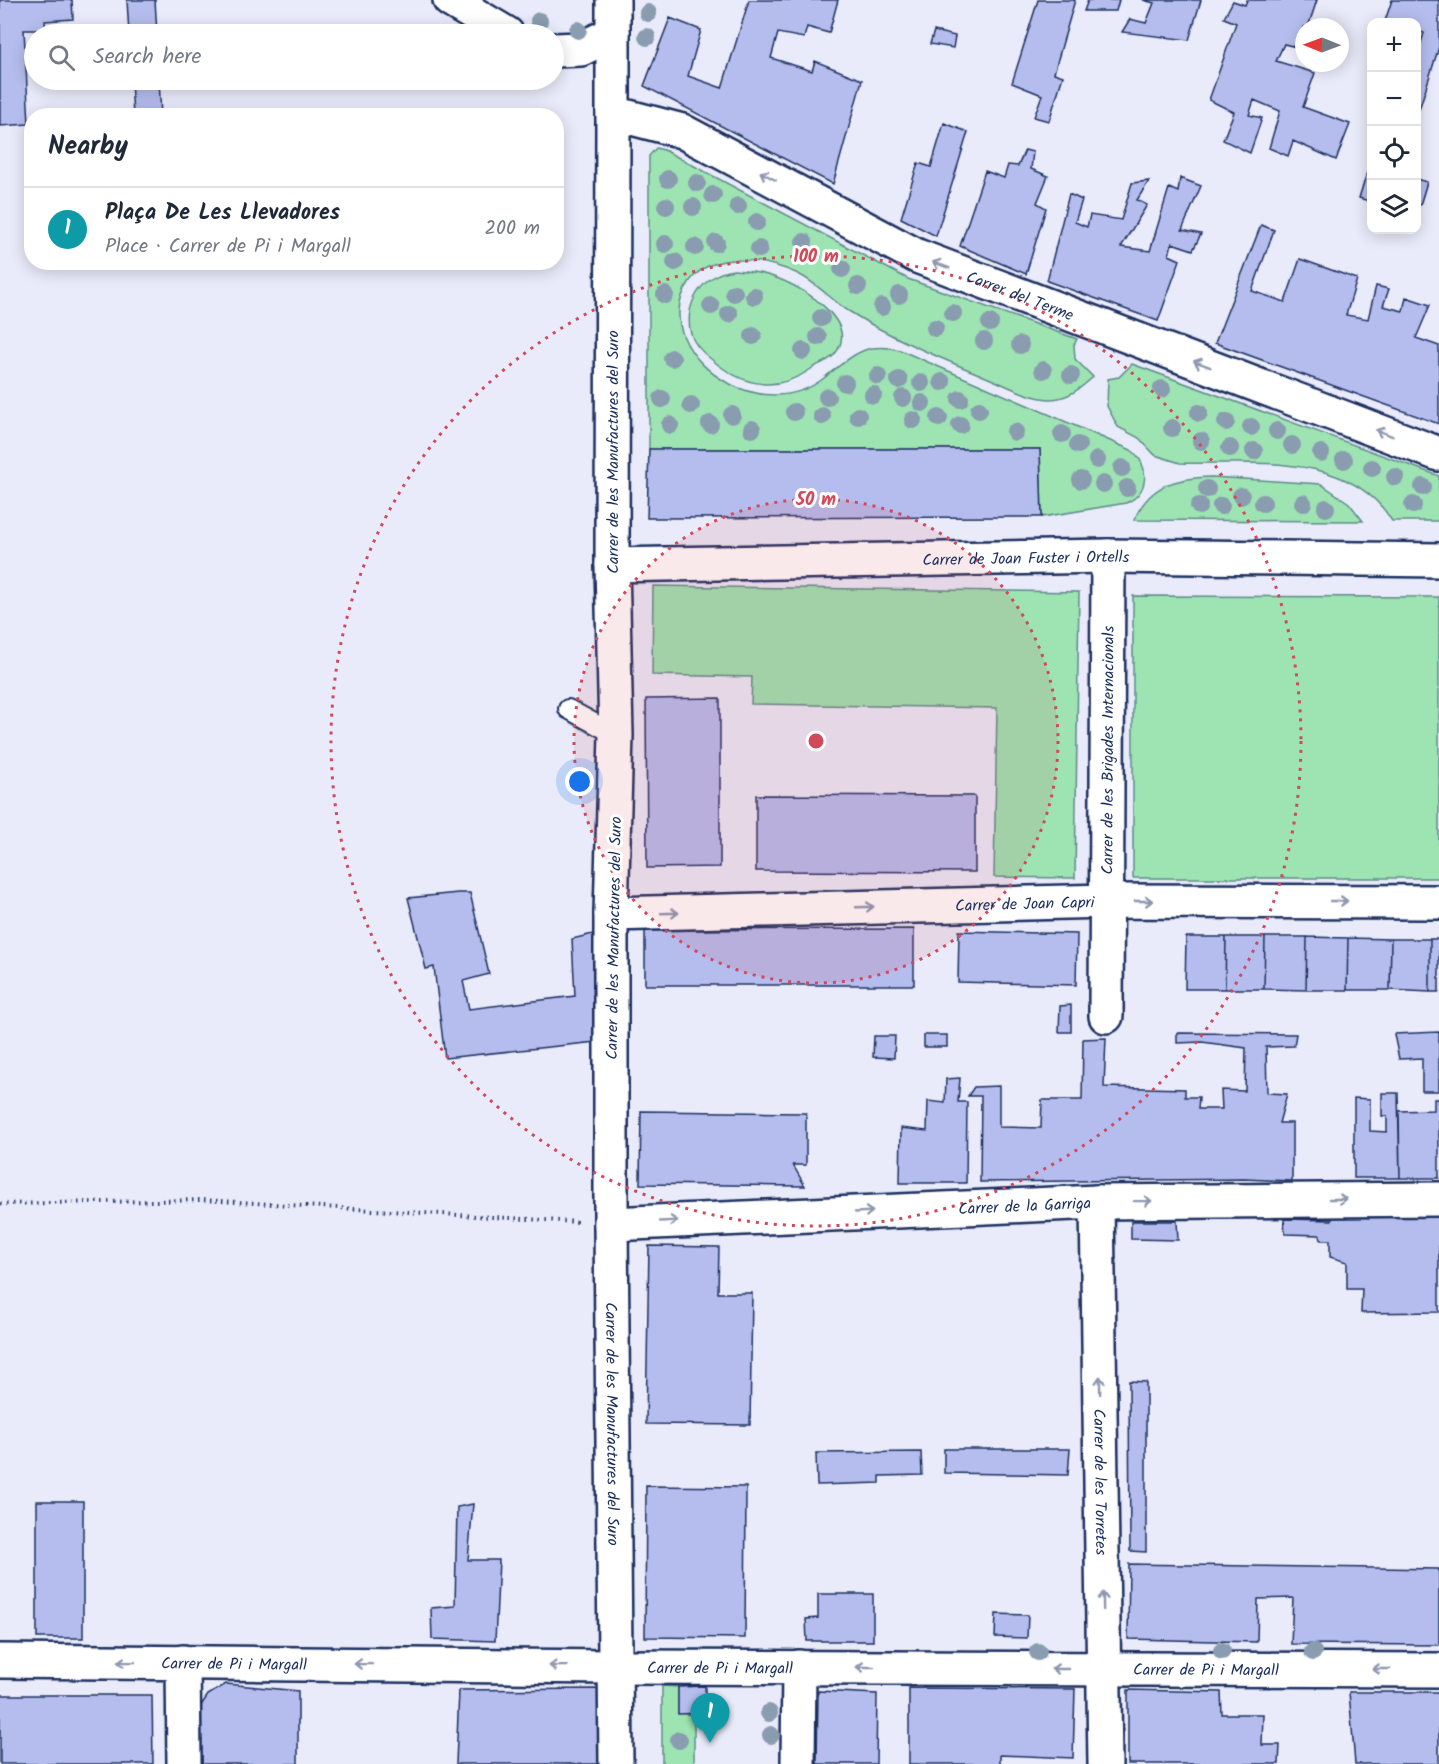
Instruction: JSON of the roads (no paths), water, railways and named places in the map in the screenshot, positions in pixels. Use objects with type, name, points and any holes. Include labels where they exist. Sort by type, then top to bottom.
[{"type":"street","points":[[450,0],[490,24]]},
{"type":"street","name":"Carrer de les Manufactures del Suro","points":[[613,0],[612,565],[616,735],[611,914],[611,1224],[616,1764]]},
{"type":"street","points":[[564,50],[581,49],[613,33]]},
{"type":"street","name":"Carrer del Terme","points":[[613,112],[682,131],[917,256],[1439,454]]},
{"type":"street","name":"Carrer de Joan Fuster i Ortells","points":[[612,565],[1108,556],[1439,560]]},
{"type":"street","name":"Carrer de les Brigades Internacionals","points":[[1106,1016],[1108,556]]},
{"type":"street","name":"Carrer de Joan Capri","points":[[611,914],[1107,901],[1439,902]]},
{"type":"street","name":"Carrer de la Garriga","points":[[611,1224],[1097,1202],[1439,1199]]},
{"type":"street","name":"Carrer de les Torretes","points":[[1097,1202],[1105,1764]]},
{"type":"street","name":"Carrer de Pi i Margall","points":[[0,1661],[616,1667],[1439,1670]]},
{"type":"street","points":[[183,1662],[184,1764]]},
{"type":"street","points":[[798,1764],[799,1667]]},
{"type":"lane","points":[[568,709],[616,735]]},
{"type":"place","name":"Plaça De Les Llevadores","points":[[710,1743]]}]
